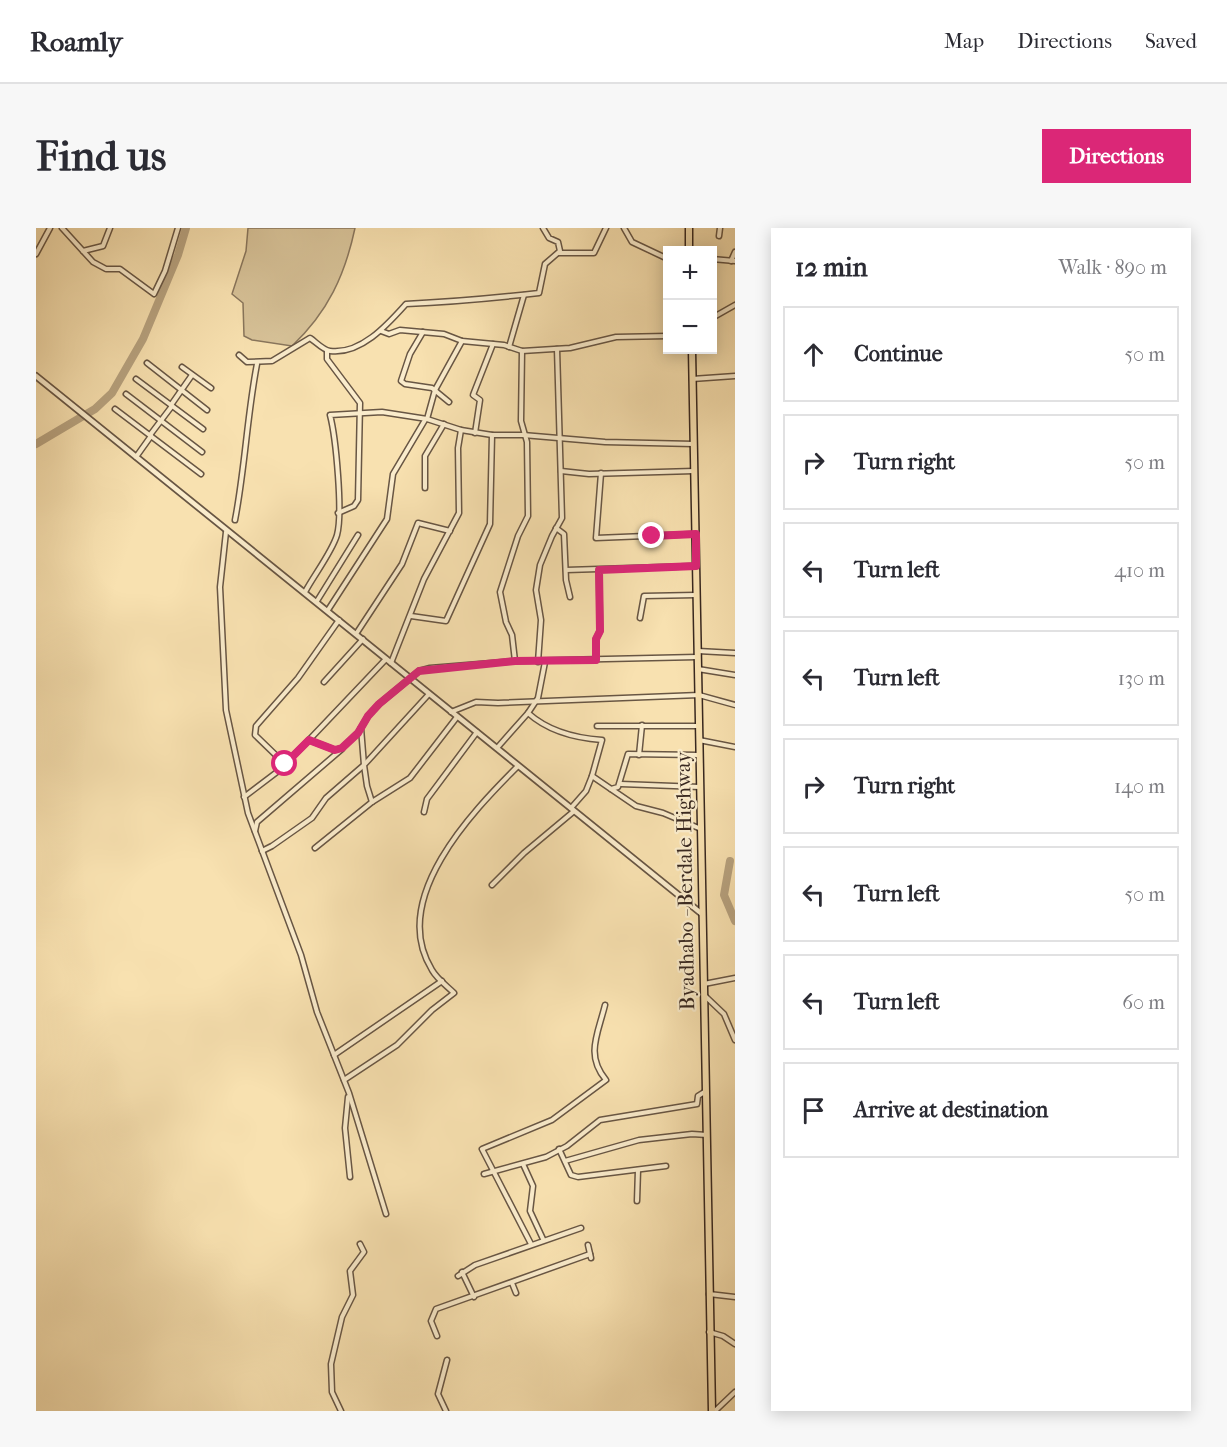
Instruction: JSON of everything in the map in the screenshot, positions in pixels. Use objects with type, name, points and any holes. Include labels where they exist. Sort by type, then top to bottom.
[{"type":"main road","points":[[689,228],[689,246]]},
{"type":"main road","name":"Byadhabo - Berdale Highway","points":[[692,354],[708,1136],[708,1294],[714,1411]]},
{"type":"street","points":[[62,228],[82,251],[106,269],[120,270],[154,294],[165,271],[178,228]]},
{"type":"street","points":[[82,251],[103,246],[110,228]]},
{"type":"street","points":[[543,228],[549,238],[558,242],[558,253]]},
{"type":"street","points":[[239,355],[247,363],[272,361],[310,338],[327,351],[345,350],[381,331],[406,304],[455,303],[481,297],[539,293],[540,278],[545,264],[558,253],[594,253],[606,228]]},
{"type":"street","points":[[624,228],[632,242],[663,257]]},
{"type":"street","points":[[719,236],[720,228]]},
{"type":"street","points":[[36,254],[48,229]]},
{"type":"street","points":[[717,259],[733,261],[735,249]]},
{"type":"street","points":[[509,347],[524,295]]},
{"type":"street","points":[[717,315],[735,305]]},
{"type":"street","points":[[381,331],[389,334],[400,330],[444,334],[462,341],[493,344],[522,351],[591,345],[616,337],[663,336]]},
{"type":"street","points":[[423,332],[410,354],[401,381],[435,390],[449,402]]},
{"type":"street","points":[[328,610],[387,519],[393,474],[426,419],[435,390],[462,341]]},
{"type":"street","points":[[475,433],[480,400],[473,395],[493,344]]},
{"type":"street","points":[[538,662],[541,620],[536,590],[540,565],[562,519],[557,349]]},
{"type":"street","points":[[327,351],[327,359],[360,403],[358,501],[354,506],[338,513]]},
{"type":"street","points":[[515,661],[512,634],[506,622],[500,592],[518,536],[528,516],[527,442],[523,435],[520,396],[522,351]]},
{"type":"street","points":[[147,363],[207,410]]},
{"type":"street","points":[[235,520],[244,475],[249,408],[257,364]]},
{"type":"street","points":[[182,367],[211,388]]},
{"type":"street","points":[[135,458],[192,375]]},
{"type":"street","points":[[36,376],[226,532],[317,601],[571,811],[702,914]]},
{"type":"street","points":[[692,379],[735,376]]},
{"type":"street","points":[[136,380],[202,429]]},
{"type":"street","points":[[126,394],[202,452]]},
{"type":"street","points":[[116,409],[201,474]]},
{"type":"street","points":[[305,592],[337,536],[336,437],[330,415],[382,412],[426,419],[461,430],[492,435],[523,435],[559,440],[694,444]]},
{"type":"street","points":[[425,488],[425,456],[444,424]]},
{"type":"street","points":[[244,796],[285,764],[388,661],[411,616],[424,579],[459,513],[458,448],[461,430]]},
{"type":"street","points":[[411,616],[446,621],[463,589],[490,524],[492,435]]},
{"type":"street","points":[[561,471],[601,473],[694,471]]},
{"type":"street","points":[[601,473],[596,538],[696,534]]},
{"type":"street","points":[[356,634],[402,564],[418,523],[450,531]]},
{"type":"street","points":[[556,528],[564,534],[570,597]]},
{"type":"street","points":[[226,532],[220,587],[226,710],[244,796],[349,1093],[386,1214]]},
{"type":"street","points":[[317,601],[358,535]]},
{"type":"street","points":[[566,570],[696,566]]},
{"type":"street","points":[[596,660],[596,639],[600,631],[599,570]]},
{"type":"street","points":[[640,618],[644,596],[697,595]]},
{"type":"street","points":[[285,764],[255,735],[256,726],[298,678],[339,620]]},
{"type":"street","points":[[324,682],[363,639]]},
{"type":"street","points":[[255,832],[257,822],[342,748],[361,728],[373,710],[419,671],[429,668],[515,661],[596,660],[735,652]]},
{"type":"street","points":[[497,748],[536,702],[545,662]]},
{"type":"street","points":[[698,669],[735,675]]},
{"type":"street","points":[[262,851],[312,818],[326,798],[364,765],[429,694]]},
{"type":"street","points":[[451,712],[476,702],[536,702],[699,695],[735,705]]},
{"type":"street","points":[[492,885],[571,811],[586,791],[602,740],[587,739],[547,728],[528,713]]},
{"type":"street","points":[[315,848],[372,802],[410,778],[457,717]]},
{"type":"street","points":[[639,755],[642,725]]},
{"type":"street","points":[[597,726],[699,726]]},
{"type":"street","points":[[361,728],[366,786],[372,802]]},
{"type":"street","points":[[424,812],[427,799],[477,732]]},
{"type":"street","points":[[309,740],[335,750],[342,748]]},
{"type":"street","points":[[699,740],[735,747]]},
{"type":"street","points":[[621,784],[626,756],[700,755]]},
{"type":"street","points":[[344,1080],[397,1045],[432,1010],[454,993],[431,969],[419,936],[424,901],[447,848],[476,810],[518,766]]},
{"type":"street","points":[[592,776],[636,806],[663,813],[701,829]]},
{"type":"street","points":[[611,789],[621,784],[700,786]]},
{"type":"street","points":[[704,984],[735,978]]},
{"type":"street","points":[[334,1055],[442,981]]},
{"type":"street","points":[[704,995],[724,1014],[735,1040]]},
{"type":"street","points":[[531,1244],[482,1149],[552,1120],[606,1080],[596,1067],[593,1056],[605,1005]]},
{"type":"street","points":[[484,1174],[522,1164],[559,1149],[600,1120],[697,1104],[698,1096],[707,1090]]},
{"type":"street","points":[[349,1093],[345,1128],[350,1177]]},
{"type":"street","points":[[565,1161],[639,1140],[692,1134],[708,1136]]},
{"type":"street","points":[[559,1149],[571,1175],[578,1177],[666,1166]]},
{"type":"street","points":[[522,1164],[532,1186],[530,1212],[544,1239]]},
{"type":"street","points":[[637,1201],[638,1170]]},
{"type":"street","points":[[458,1276],[462,1272],[531,1244],[581,1228]]},
{"type":"street","points":[[341,1411],[332,1392],[331,1364],[342,1317],[353,1295],[350,1271],[364,1252],[360,1244]]},
{"type":"street","points":[[438,1336],[432,1327],[434,1311],[590,1256],[588,1245]]},
{"type":"street","points":[[462,1272],[474,1297]]},
{"type":"street","points":[[512,1283],[516,1293]]},
{"type":"street","points":[[708,1294],[735,1298]]},
{"type":"street","points":[[709,1332],[723,1336],[735,1344]]},
{"type":"street","points":[[446,1411],[438,1394],[447,1360]]},
{"type":"street","points":[[714,1411],[734,1391]]},
{"type":"shaded area","points":[[248,228],[355,228],[346,261],[333,292],[316,320],[292,346],[252,340],[244,336],[243,303],[232,294],[246,251]]},
{"type":"waterway","points":[[36,444],[95,409],[112,393],[143,339],[178,255],[186,228]]},
{"type":"waterway","points":[[730,861],[724,895],[735,921]]},
{"type":"route","points":[[285,764],[309,740],[335,750],[342,748],[358,733],[368,716],[379,704],[387,700],[419,671],[466,664],[596,660],[596,639],[600,631],[599,570],[696,566],[696,534],[652,536]]}]
